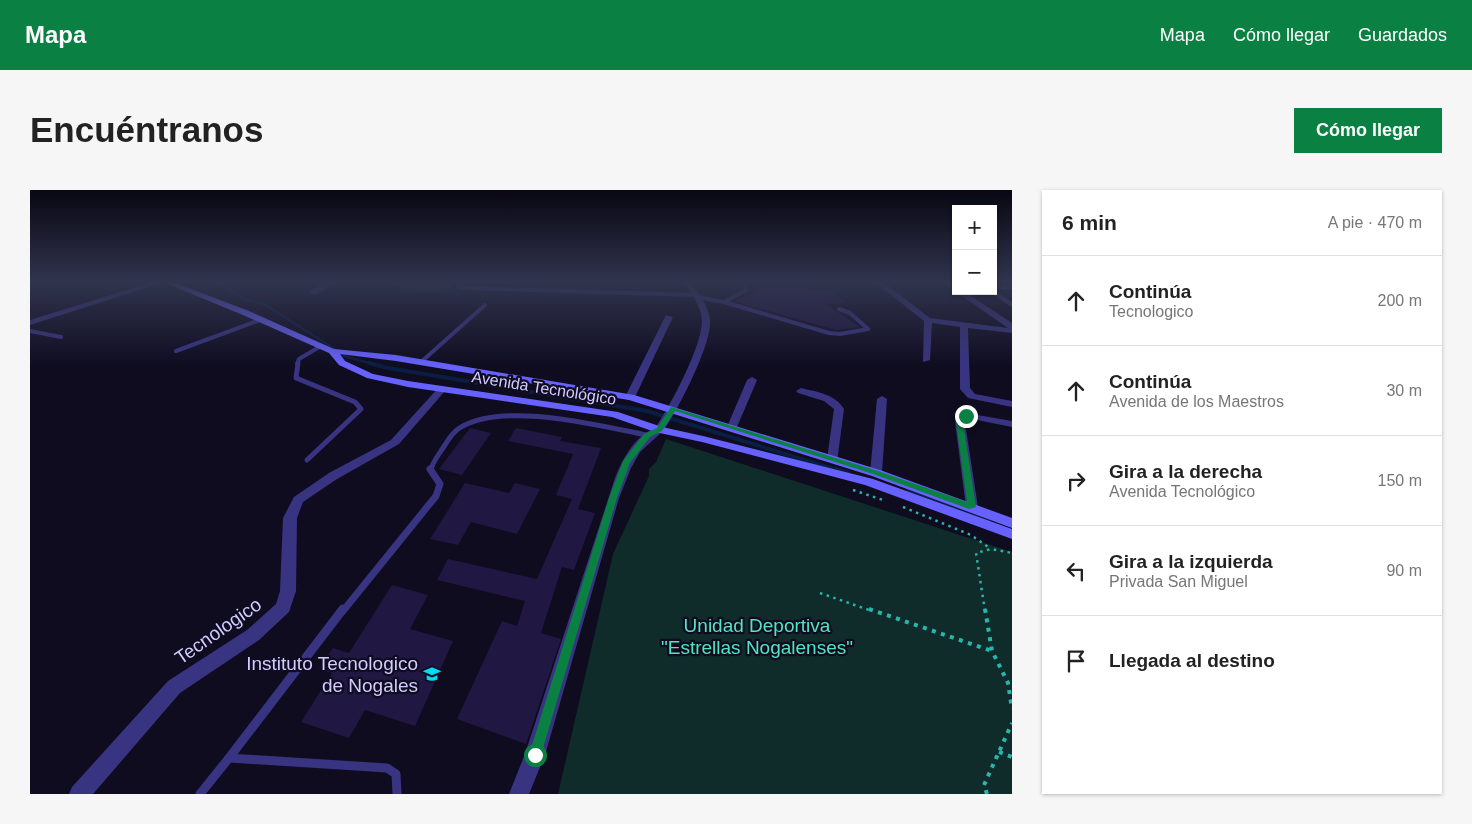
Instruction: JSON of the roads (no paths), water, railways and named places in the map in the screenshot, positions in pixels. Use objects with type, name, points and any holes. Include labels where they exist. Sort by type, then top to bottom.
[{"type":"main road","name":"Avenida Tecnológico","points":[[236,310],[321,346],[332,352],[342,363],[358,372],[408,384],[600,411],[656,430],[703,438],[869,482],[934,504],[1012,534]]},
{"type":"main road","name":"Avenida Tecnológico","points":[[332,352],[370,354],[630,397],[876,473],[1012,522]]},
{"type":"main road","points":[[358,372],[356,367],[358,360],[370,354]]},
{"type":"street","points":[[30,322],[67,310]]},
{"type":"street","points":[[519,794],[535,755],[613,498],[626,463],[673,410],[706,322],[701,310]]},
{"type":"street","points":[[915,310],[928,320],[1012,331]]},
{"type":"street","points":[[987,310],[1012,327]]},
{"type":"street","points":[[630,397],[669,317]]},
{"type":"street","points":[[926,360],[928,320]]},
{"type":"street","points":[[964,324],[964,389],[976,397],[1012,404]]},
{"type":"street","points":[[732,427],[752,380]]},
{"type":"street","name":"Tecnologico","points":[[79,794],[174,687],[254,634],[283,607],[288,591],[290,518],[298,500],[333,476],[395,442],[442,389]]},
{"type":"street","points":[[801,392],[828,398],[839,409],[833,459]]},
{"type":"street","points":[[876,473],[882,399]]},
{"type":"street","points":[[972,507],[960,422],[966,416],[972,416],[1012,424]]},
{"type":"lane","points":[[421,362],[478,310]]},
{"type":"lane","points":[[752,310],[829,333],[840,334],[868,329],[850,313],[842,310]]},
{"type":"lane","points":[[176,351],[260,320]]},
{"type":"lane","points":[[30,331],[61,338]]},
{"type":"lane","points":[[306,460],[360,409],[355,402],[296,378],[299,359],[321,346]]},
{"type":"lane","points":[[200,794],[353,597],[436,496],[440,484],[430,469],[446,442],[462,426],[481,419],[518,415],[656,430]]},
{"type":"lane","points":[[229,758],[387,768],[396,774],[397,794]]},
{"type":"waterway","points":[[274,310],[347,357],[373,364]]},
{"type":"waterway","points":[[369,363],[388,368],[647,411],[840,471]]},
{"type":"waterway","points":[[836,469],[848,473]]},
{"type":"waterway","points":[[908,492],[988,520]]},
{"type":"place","name":"Instituto Tecnologico de Nogales","points":[[432,674]]},
{"type":"park label","name":"Unidad Deportiva \"Estrellas Nogalenses\"","points":[[757,636]]}]
